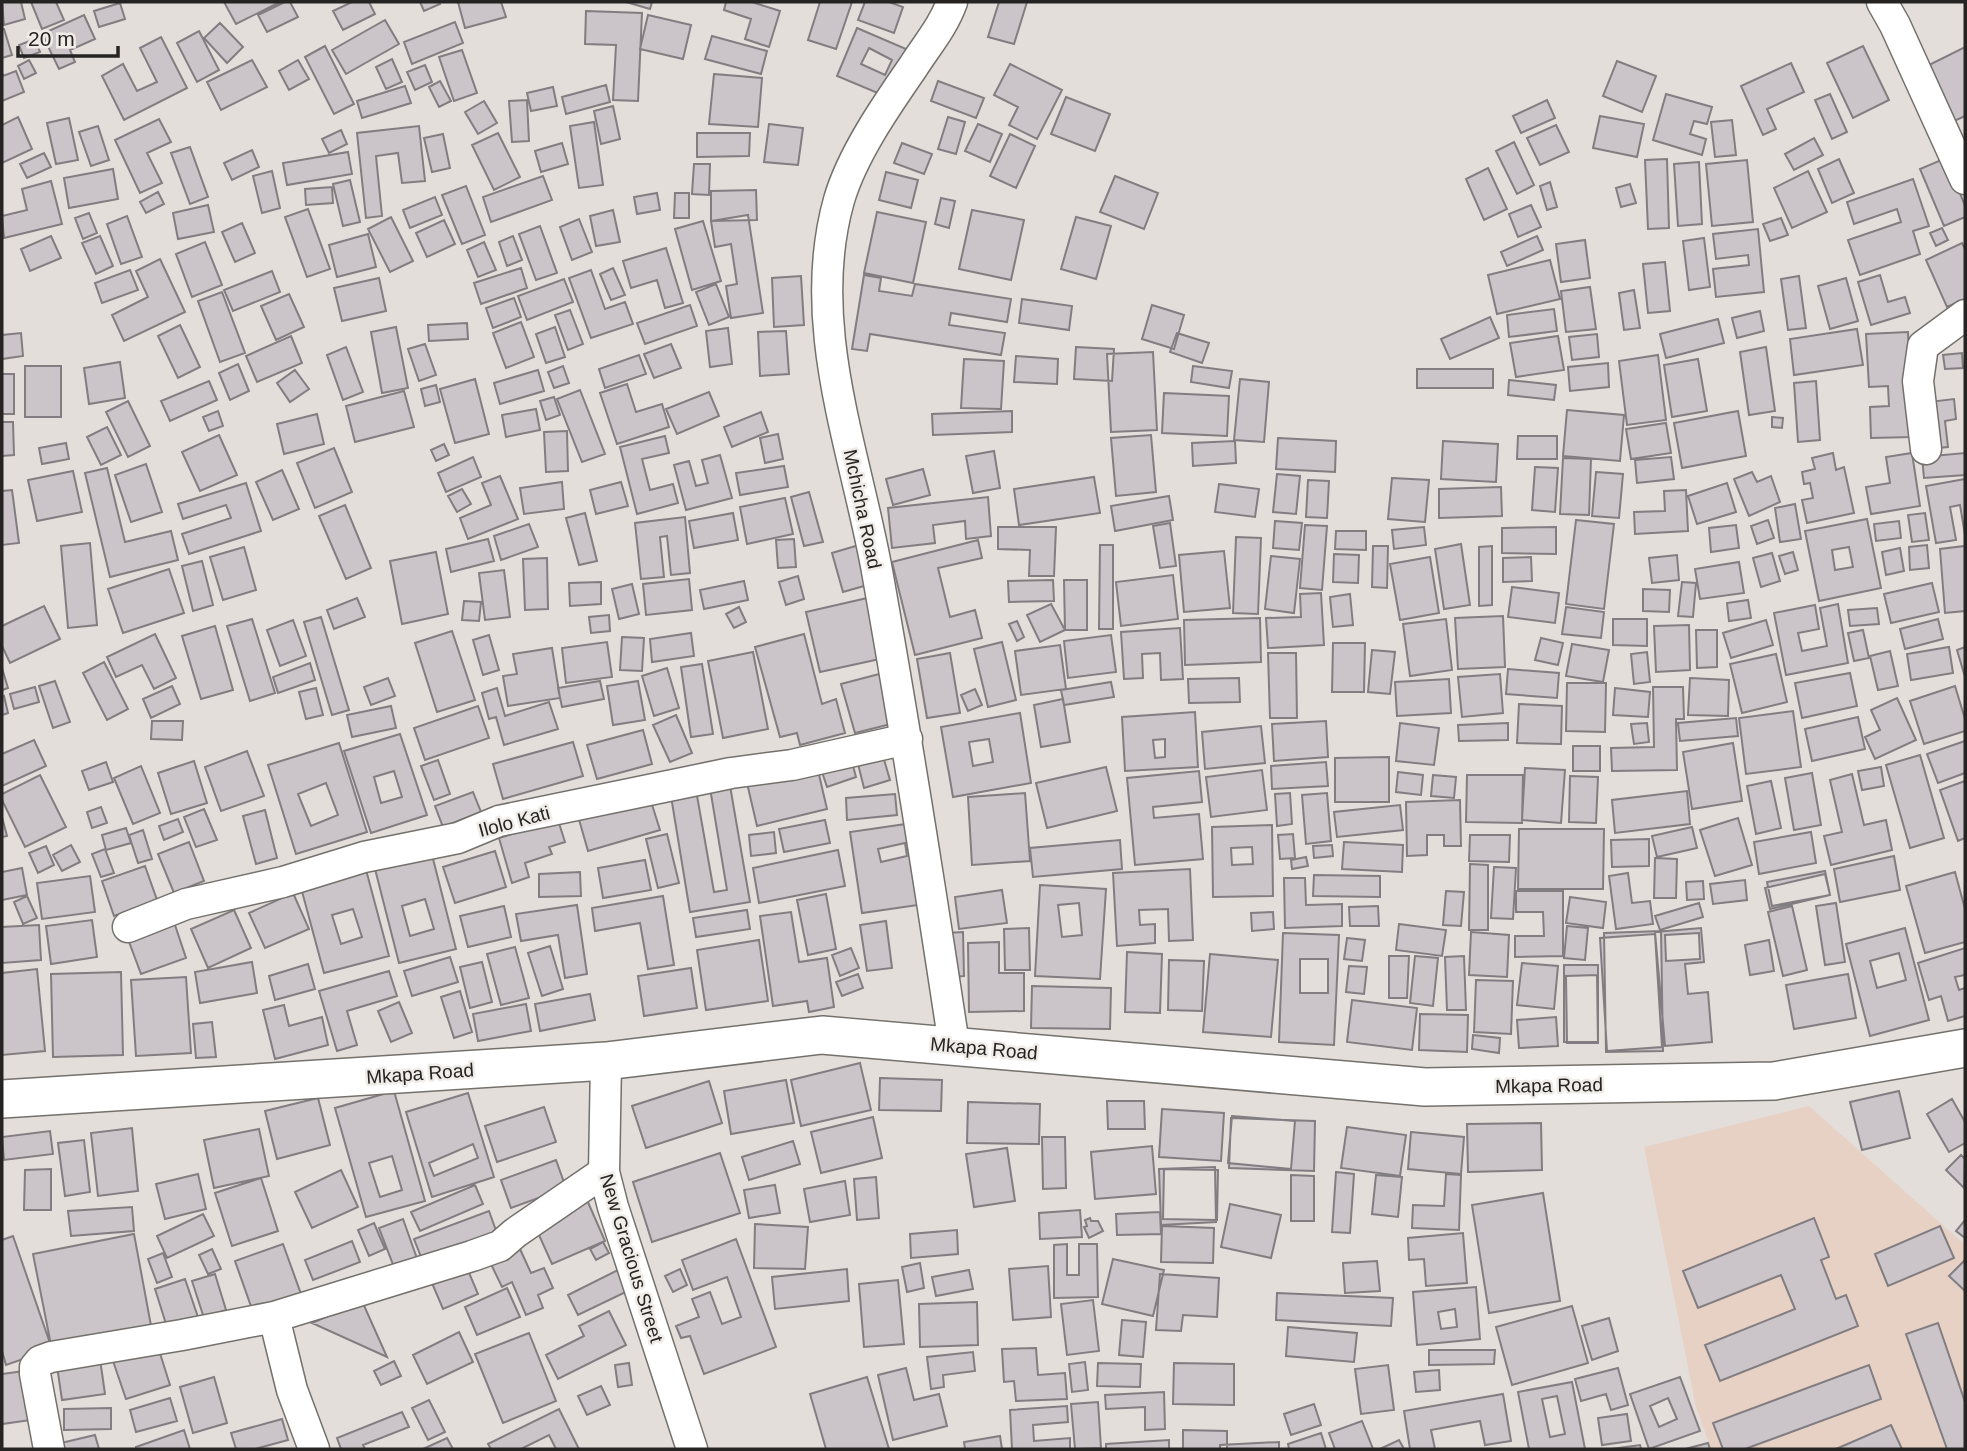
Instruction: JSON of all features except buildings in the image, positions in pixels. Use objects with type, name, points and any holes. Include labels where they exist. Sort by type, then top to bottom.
[{"type":"street","name":"Mchicha Road","points":[[951,2],[944,22],[857,156],[839,199],[829,251],[827,325],[840,405],[867,517],[907,739],[954,1045]]},
{"type":"street","points":[[1882,2],[1895,24],[1965,179]]},
{"type":"street","points":[[1926,449],[1918,381],[1923,346],[1965,315]]},
{"type":"street","name":"Ilolo Kati","points":[[128,926],[186,904],[283,882],[364,857],[458,838],[499,821],[731,773],[792,765],[907,739]]},
{"type":"street","name":"Mkapa Road","points":[[2,1099],[606,1061],[822,1035],[1425,1087],[1774,1081],[1965,1048]]},
{"type":"street","name":"New Gracious Street","points":[[606,1061],[604,1172],[692,1449]]},
{"type":"street","points":[[48,1449],[35,1374],[35,1367],[40,1361],[274,1317],[500,1246],[604,1172]]},
{"type":"street","points":[[274,1317],[292,1390],[314,1449]]},
{"type":"shaded area","points":[[1809,1106],[1965,1245],[1965,1449],[1711,1449],[1696,1407],[1644,1147]]}]
